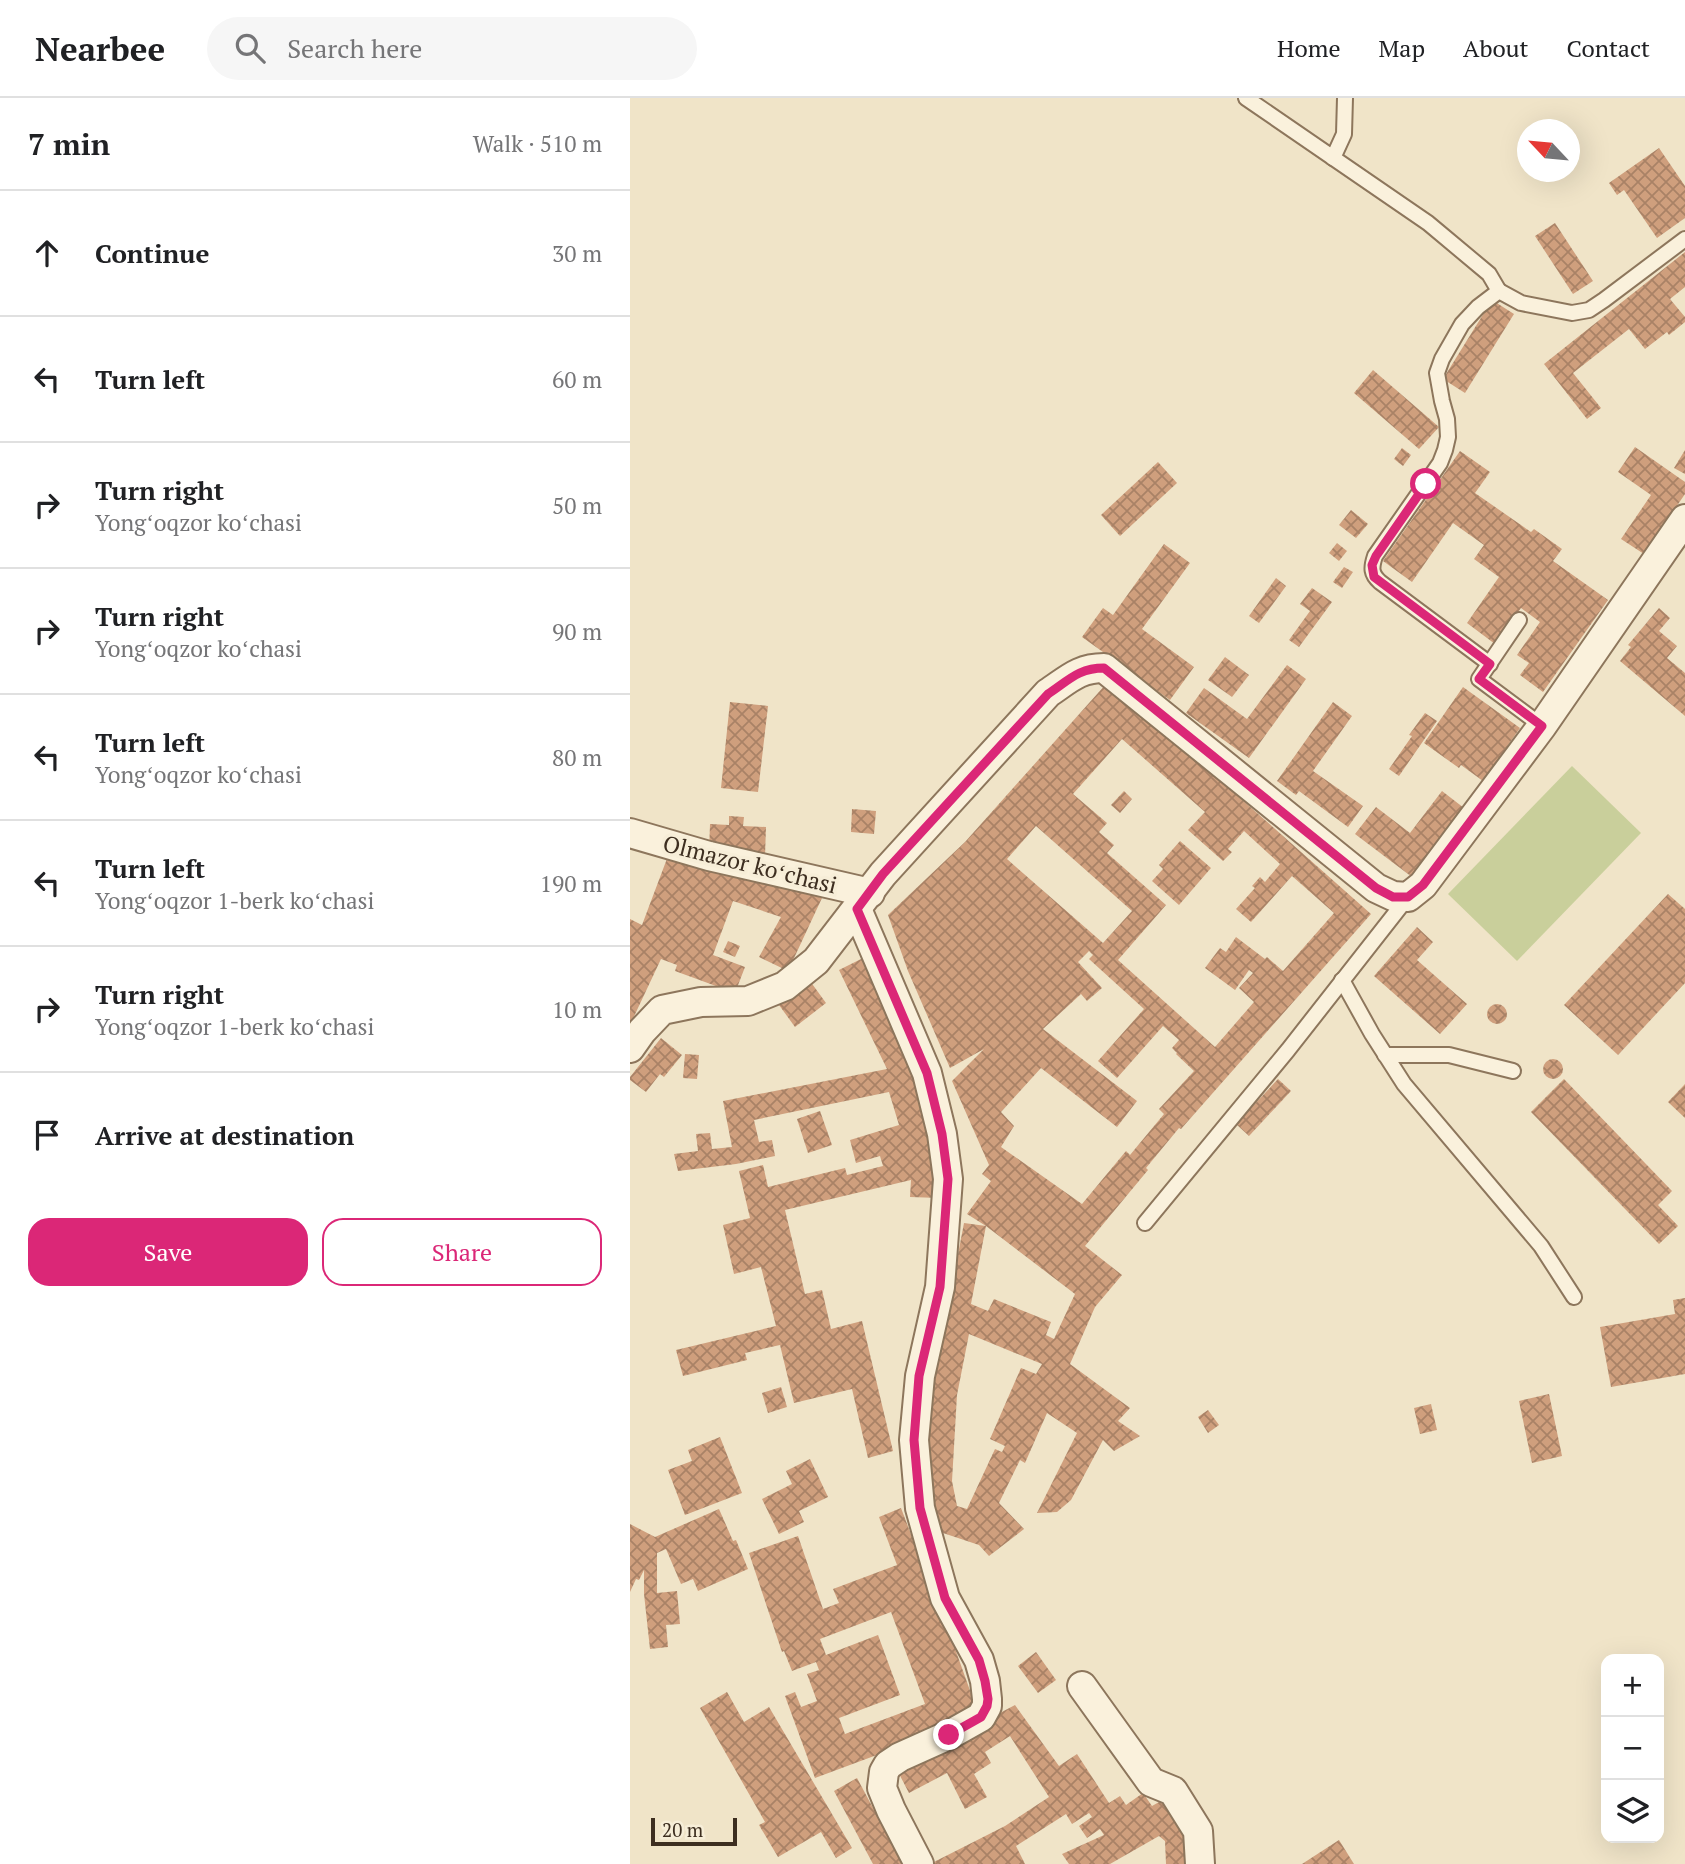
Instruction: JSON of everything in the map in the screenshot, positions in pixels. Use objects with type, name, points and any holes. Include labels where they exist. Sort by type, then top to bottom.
[{"type":"street","points":[[630,1048],[662,1010],[701,1002],[748,1001],[785,986],[817,961],[883,874],[1048,694],[1088,668],[1104,668],[1376,888],[1393,897],[1408,897],[1423,885],[1542,726],[1685,519]]},
{"type":"street","name":"Olmazor koʻchasi","points":[[630,833],[863,901]]},
{"type":"street","points":[[863,901],[927,1073],[942,1134],[948,1179],[940,1287],[919,1376],[915,1454],[920,1508],[945,1598],[979,1660],[988,1699],[981,1717],[900,1757],[888,1765],[884,1772],[882,1788],[919,1864]]},
{"type":"street","points":[[1082,1686],[1151,1782],[1173,1791],[1198,1832],[1200,1864]]},
{"type":"lane","points":[[1246,98],[1428,223],[1489,274],[1499,292],[1521,303],[1572,313],[1589,310],[1685,239]]},
{"type":"lane","points":[[1333,158],[1344,134],[1345,98]]},
{"type":"lane","points":[[1490,664],[1380,582],[1372,571],[1376,556],[1433,473],[1445,450],[1448,438],[1447,419],[1437,373],[1442,359],[1462,324],[1478,307],[1499,292]]},
{"type":"lane","points":[[1519,620],[1479,679],[1542,726]]},
{"type":"lane","points":[[1145,1223],[1288,1050],[1408,897]]},
{"type":"lane","points":[[1342,979],[1372,1034],[1404,1084],[1541,1246],[1574,1297]]},
{"type":"lane","points":[[1385,1055],[1449,1055],[1513,1071]]},
{"type":"green space","points":[[1572,766],[1641,833],[1517,961],[1448,894]]},
{"type":"building","points":[[1659,148],[1685,186],[1685,218],[1657,238],[1624,190],[1617,195],[1609,183]]},
{"type":"building","points":[[1555,223],[1593,281],[1573,294],[1535,236]]},
{"type":"building","points":[[1685,252],[1685,287],[1670,299],[1685,317],[1685,322],[1645,349],[1629,329],[1573,373],[1601,408],[1587,419],[1544,364]]},
{"type":"building","points":[[1492,300],[1514,314],[1465,393],[1443,379]]},
{"type":"building","points":[[1373,370],[1439,427],[1419,449],[1354,393]]},
{"type":"building","points":[[1635,447],[1685,482],[1685,494],[1644,554],[1621,539],[1651,495],[1618,472]]},
{"type":"building","points":[[1402,448],[1411,455],[1403,466],[1394,459]]},
{"type":"building","points":[[1685,450],[1685,474],[1674,468]]},
{"type":"building","points":[[1460,451],[1490,472],[1475,493],[1531,532],[1534,529],[1562,549],[1553,561],[1608,600],[1543,692],[1520,675],[1529,663],[1517,655],[1540,622],[1521,608],[1495,644],[1467,623],[1499,577],[1474,559],[1484,545],[1453,523],[1412,582],[1383,561]]},
{"type":"building","points":[[1158,462],[1177,483],[1120,536],[1101,515]]},
{"type":"building","points":[[1351,510],[1368,524],[1356,538],[1339,525]]},
{"type":"building","points":[[1337,543],[1347,551],[1339,561],[1329,553]]},
{"type":"building","points":[[1164,544],[1190,563],[1142,629],[1194,667],[1170,700],[1082,637],[1103,608],[1113,615]]},
{"type":"building","points":[[1344,567],[1353,572],[1342,588],[1333,582]]},
{"type":"building","points":[[1276,578],[1286,586],[1259,623],[1249,616]]},
{"type":"building","points":[[1312,588],[1332,602],[1299,647],[1289,640],[1310,611],[1300,604]]},
{"type":"building","points":[[1659,608],[1670,618],[1659,631],[1677,646],[1667,658],[1685,673],[1685,716],[1620,661],[1631,647],[1628,645]]},
{"type":"building","points":[[1225,657],[1249,675],[1232,697],[1208,680]]},
{"type":"building","points":[[1287,665],[1306,679],[1249,758],[1186,713],[1204,688],[1247,719]]},
{"type":"building","points":[[1106,684],[1177,742],[1371,914],[1181,1129],[1179,1128],[1085,1246],[1122,1275],[1095,1307],[1070,1364],[1130,1408],[1118,1421],[1140,1436],[1114,1451],[1103,1440],[1071,1500],[1057,1512],[1037,1513],[1077,1433],[1047,1413],[1025,1463],[1020,1460],[999,1503],[1024,1529],[989,1556],[979,1545],[937,1531],[927,1483],[932,1390],[964,1223],[986,1226],[967,1214],[991,1181],[982,1174],[989,1165],[952,1081],[984,1049],[950,1068],[908,971],[888,915],[965,842]],"holes":[[[1122,739],[1205,812],[1188,830],[1223,861],[1232,852],[1228,849],[1244,831],[1280,864],[1265,882],[1260,877],[1252,886],[1255,888],[1236,909],[1251,922],[1292,876],[1334,913],[1283,971],[1236,937],[1226,952],[1220,948],[1205,968],[1235,990],[1249,970],[1253,973],[1239,988],[1254,1002],[1215,1047],[1118,960],[1166,905],[1107,853],[1114,845],[1099,832],[1107,823],[1073,794]],[[1036,826],[1132,911],[1103,943],[1007,859]],[[1089,951],[1093,955],[1089,959],[1144,1009],[1098,1061],[1117,1078],[1163,1026],[1179,1040],[1172,1048],[1194,1071],[1159,1109],[1164,1114],[1130,1155],[1126,1151],[1082,1204],[1001,1147],[1014,1126],[1001,1112],[1041,1068],[1117,1127],[1137,1101],[1043,1029],[1081,994],[1087,1001],[1102,988],[1078,962]],[[986,1226],[1075,1294],[1054,1339],[1046,1335],[1051,1322],[994,1299],[988,1311],[971,1304]],[[969,1334],[1042,1364],[1036,1374],[1021,1368],[990,1439],[1005,1446],[1002,1452],[995,1449],[967,1509],[957,1506],[952,1481],[957,1395]]]},
{"type":"building","points":[[1463,687],[1520,728],[1483,781],[1424,743]]},
{"type":"building","points":[[730,702],[768,706],[758,792],[721,788]]},
{"type":"building","points":[[1333,702],[1352,716],[1313,771],[1363,806],[1348,827],[1299,791],[1296,795],[1277,781]]},
{"type":"building","points":[[1425,713],[1437,721],[1399,776],[1389,769]]},
{"type":"building","points":[[1124,791],[1132,799],[1120,813],[1111,805]]},
{"type":"building","points":[[1442,791],[1464,808],[1412,877],[1355,834],[1376,807],[1410,833]]},
{"type":"building","points":[[852,809],[876,811],[874,834],[851,832]]},
{"type":"building","points":[[729,816],[744,817],[743,826],[766,827],[765,856],[709,853],[710,824],[729,825]]},
{"type":"building","points":[[1180,841],[1211,868],[1179,905],[1152,881],[1163,869],[1159,865]]},
{"type":"building","points":[[671,848],[822,898],[788,971],[759,957],[781,917],[733,901],[713,955],[745,967],[735,993],[675,971],[677,965],[661,959],[630,1025],[630,919],[642,925]]},
{"type":"building","points":[[1668,894],[1685,909],[1685,983],[1618,1055],[1564,1005]]},
{"type":"building","points":[[1417,927],[1433,942],[1417,960],[1467,1004],[1440,1034],[1374,976]]},
{"type":"building","points":[[728,941],[740,946],[735,957],[723,952]]},
{"type":"building","points":[[865,957],[895,1015],[936,1141],[939,1198],[910,1197],[911,1180],[785,1210],[805,1294],[822,1290],[831,1329],[862,1321],[893,1451],[868,1458],[852,1389],[794,1403],[780,1345],[745,1353],[747,1360],[683,1376],[676,1350],[776,1326],[761,1267],[734,1274],[723,1225],[750,1218],[739,1171],[763,1165],[768,1187],[845,1168],[847,1175],[883,1166],[880,1156],[856,1163],[850,1140],[899,1125],[889,1092],[754,1120],[759,1142],[772,1140],[775,1156],[678,1171],[674,1154],[698,1151],[696,1134],[710,1133],[712,1149],[732,1147],[723,1101],[887,1069],[839,970]]},
{"type":"building","points":[[810,981],[826,1003],[795,1027],[779,1005]]},
{"type":"building","points":[[1497,1004],[1504,1007],[1507,1014],[1504,1021],[1497,1024],[1490,1021],[1487,1014],[1490,1007]]},
{"type":"building","points":[[661,1038],[682,1055],[664,1077],[660,1074],[646,1092],[630,1080],[630,1077]]},
{"type":"building","points":[[685,1054],[699,1055],[697,1079],[683,1078]]},
{"type":"building","points":[[1553,1059],[1560,1062],[1563,1069],[1560,1076],[1553,1079],[1546,1076],[1543,1069],[1546,1062]]},
{"type":"building","points":[[1278,1079],[1291,1091],[1249,1136],[1236,1124]]},
{"type":"building","points":[[1564,1079],[1672,1191],[1658,1205],[1678,1226],[1659,1244],[1531,1112]]},
{"type":"building","points":[[1685,1084],[1685,1118],[1668,1102]]},
{"type":"building","points":[[820,1111],[832,1145],[808,1153],[797,1119]]},
{"type":"building","points":[[1685,1298],[1685,1374],[1611,1387],[1600,1327],[1675,1314],[1673,1300]]},
{"type":"building","points":[[781,1387],[787,1407],[768,1413],[762,1393]]},
{"type":"building","points":[[1549,1394],[1562,1456],[1532,1463],[1519,1401]]},
{"type":"building","points":[[1431,1404],[1437,1430],[1420,1434],[1414,1408]]},
{"type":"building","points":[[1208,1410],[1219,1425],[1208,1433],[1198,1417]]},
{"type":"building","points":[[720,1437],[742,1493],[685,1515],[668,1470],[692,1461],[688,1450]]},
{"type":"building","points":[[810,1459],[828,1497],[799,1511],[804,1522],[779,1534],[762,1499],[792,1484],[786,1471]]},
{"type":"building","points":[[901,1508],[925,1571],[927,1570],[978,1713],[936,1733],[815,1778],[785,1696],[795,1692],[801,1707],[817,1701],[807,1674],[819,1670],[816,1662],[792,1671],[784,1651],[782,1652],[749,1553],[798,1536],[823,1609],[839,1603],[833,1589],[897,1565],[879,1517]],"holes":[[[891,1612],[925,1704],[845,1734],[839,1718],[900,1695],[878,1635],[826,1655],[820,1639]]]},
{"type":"building","points":[[719,1509],[748,1569],[698,1591],[693,1579],[681,1584],[666,1549],[657,1553],[657,1593],[677,1591],[680,1624],[666,1625],[668,1647],[650,1649],[644,1570],[630,1592],[630,1524],[655,1537]]},
{"type":"building","points":[[1036,1652],[1056,1680],[1038,1693],[1018,1666]]},
{"type":"building","points":[[727,1692],[744,1722],[769,1707],[852,1848],[836,1858],[821,1832],[778,1857],[759,1825],[765,1822],[700,1708]]},
{"type":"building","points":[[1015,1705],[1059,1766],[1077,1754],[1109,1803],[1120,1796],[1126,1805],[1143,1793],[1152,1806],[1168,1797],[1190,1835],[1192,1864],[1166,1864],[1165,1841],[1159,1836],[1110,1864],[1069,1864],[1062,1854],[1104,1835],[1100,1829],[1087,1838],[1079,1826],[1092,1817],[1089,1813],[1072,1824],[1066,1814],[1016,1846],[1025,1864],[930,1864],[1005,1826],[1049,1797],[1010,1736],[985,1752],[991,1763],[974,1774],[987,1797],[965,1809],[947,1773],[909,1793],[896,1768]]},
{"type":"building","points":[[857,1778],[903,1864],[873,1864],[834,1791]]},
{"type":"building","points":[[1339,1840],[1354,1864],[1302,1864]]},
{"type":"route","points":[[949,1735],[981,1717],[988,1699],[979,1660],[945,1598],[920,1508],[914,1440],[919,1376],[940,1287],[948,1179],[942,1134],[927,1073],[857,909],[883,874],[1048,694],[1088,668],[1104,668],[1376,888],[1393,897],[1408,897],[1423,885],[1542,726],[1479,679],[1490,664],[1374,577],[1372,565],[1376,556],[1426,484]]}]
